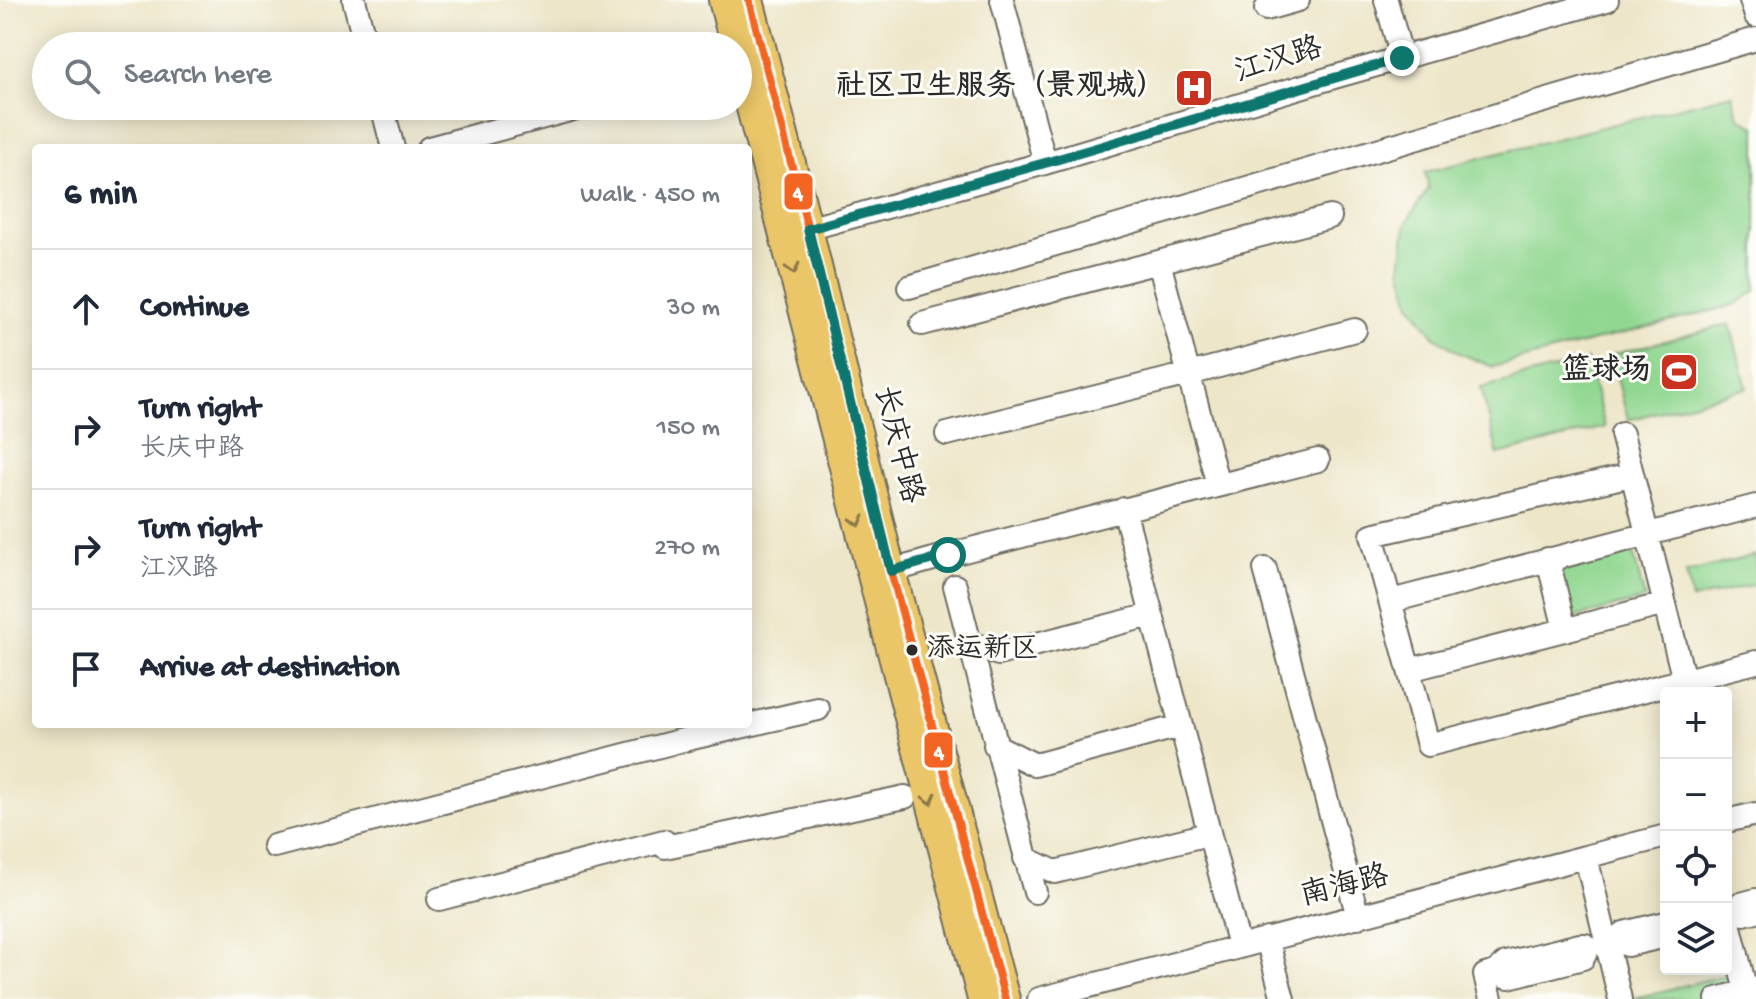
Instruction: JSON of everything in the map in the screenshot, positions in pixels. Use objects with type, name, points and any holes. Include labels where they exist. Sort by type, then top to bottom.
[{"type":"main road","name":"长庆中路","points":[[723,0],[731,32]]},
{"type":"main road","name":"长庆中路","points":[[749,0],[796,233],[982,999]]},
{"type":"main road","name":"长庆中路","points":[[752,100],[796,233],[891,571],[1005,999]]},
{"type":"street","points":[[354,0],[362,32]]},
{"type":"street","points":[[1002,0],[1045,163]]},
{"type":"street","points":[[1266,9],[1298,0]]},
{"type":"street","points":[[1386,0],[1402,58]]},
{"type":"street","name":"江汉路","points":[[796,233],[1607,0]]},
{"type":"street","points":[[1751,0],[1756,16]]},
{"type":"street","points":[[909,287],[1756,39]]},
{"type":"street","points":[[386,120],[392,144]]},
{"type":"street","points":[[444,144],[533,120]]},
{"type":"street","points":[[922,324],[1330,217]]},
{"type":"street","points":[[1159,262],[1218,485]]},
{"type":"street","points":[[947,434],[1355,330]]},
{"type":"street","points":[[1622,434],[1686,687]]},
{"type":"street","points":[[891,571],[1318,460]]},
{"type":"street","points":[[1631,475],[1372,535],[1428,745],[1660,695]]},
{"type":"street","points":[[1391,601],[1756,506]]},
{"type":"street","points":[[1124,509],[1239,946]]},
{"type":"street","points":[[1548,559],[1565,630]]},
{"type":"street","points":[[1265,569],[1358,917]]},
{"type":"street","points":[[955,586],[1035,892]]},
{"type":"street","points":[[1409,670],[1665,604]]},
{"type":"street","points":[[969,641],[998,654],[1151,615]]},
{"type":"street","points":[[1692,687],[1756,662]]},
{"type":"street","points":[[752,724],[818,709]]},
{"type":"street","points":[[995,745],[1035,765],[1180,726]]},
{"type":"street","points":[[274,846],[735,728]]},
{"type":"street","points":[[439,899],[664,841],[665,847],[905,797]]},
{"type":"street","points":[[1732,820],[1756,814]]},
{"type":"street","points":[[1025,858],[1055,872],[1208,834]]},
{"type":"street","name":"南海路","points":[[1039,999],[1660,838]]},
{"type":"street","points":[[1586,857],[1604,945],[1620,999]]},
{"type":"street","points":[[1717,999],[1750,993],[1734,912],[1741,904],[1756,900]]},
{"type":"street","points":[[1604,945],[1624,933],[1660,924]]},
{"type":"street","points":[[1491,999],[1485,975],[1499,971],[1506,963],[1580,945],[1627,945],[1660,937]]},
{"type":"street","points":[[1267,939],[1283,999]]},
{"type":"green space","points":[[1732,94],[1739,117],[1756,127],[1756,291],[1734,305],[1493,367],[1459,353],[1434,336],[1411,304],[1401,268],[1406,223],[1429,188],[1425,172]]},
{"type":"green space","name":"篮球场","points":[[1730,324],[1747,388],[1628,420],[1611,355]]},
{"type":"green space","name":"篮球场","points":[[1587,360],[1605,427],[1498,455],[1481,388]]},
{"type":"green space","points":[[1633,552],[1645,599],[1569,619],[1557,572]]},
{"type":"green space","points":[[1756,555],[1756,584],[1692,600],[1686,573]]},
{"type":"green space","points":[[1732,975],[1737,991],[1703,999],[1635,999]]},
{"type":"transit line","name":"4","points":[[749,0],[891,571],[1005,999]]},
{"type":"place","name":"社区卫生服务（景观城）","points":[[1194,88]]},
{"type":"place","name":"篮球场","points":[[1679,372]]},
{"type":"place","name":"添运新区","points":[[912,650]]},
{"type":"route","points":[[948,555],[891,571],[808,229],[1402,58]]}]
